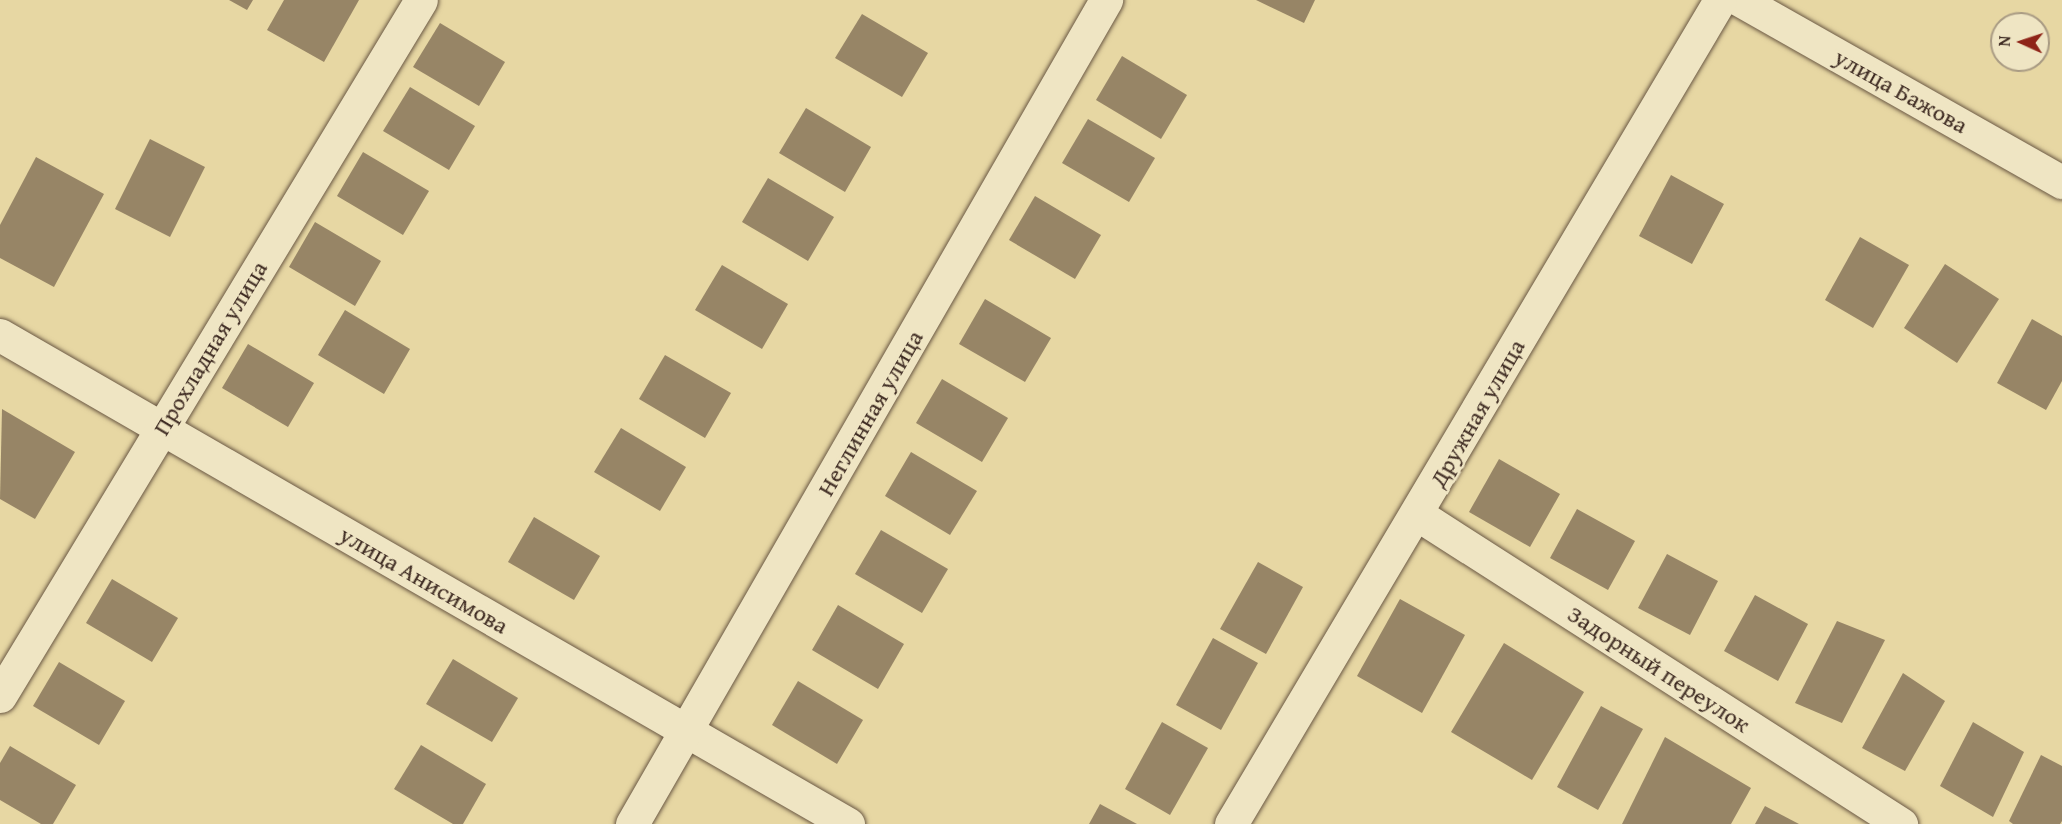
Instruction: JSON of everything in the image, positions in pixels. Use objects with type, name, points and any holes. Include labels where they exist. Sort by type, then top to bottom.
[{"type":"street","name":"Прохладная улица","points":[[0,696],[421,0]]},
{"type":"street","name":"Неглинная улица","points":[[632,824],[687,733],[1106,0]]},
{"type":"street","name":"Дружная улица","points":[[1232,824],[1720,0]]},
{"type":"street","name":"улица Бажова","points":[[1740,0],[2062,182]]},
{"type":"street","name":"улица Анисимова","points":[[0,335],[848,824]]},
{"type":"street","name":"Задорный переулок","points":[[1417,514],[1901,824]]},
{"type":"building","points":[[229,0],[253,0],[247,10]]},
{"type":"building","points":[[284,0],[359,0],[324,62],[267,30]]},
{"type":"building","points":[[1256,0],[1315,0],[1304,23]]},
{"type":"building","points":[[862,14],[928,53],[902,97],[835,58]]},
{"type":"building","points":[[440,23],[505,62],[479,106],[413,67]]},
{"type":"building","points":[[1122,56],[1187,95],[1161,139],[1096,100]]},
{"type":"building","points":[[410,87],[475,126],[449,170],[383,131]]},
{"type":"building","points":[[806,108],[871,147],[845,192],[779,153]]},
{"type":"building","points":[[1088,119],[1155,158],[1129,202],[1062,163]]},
{"type":"building","points":[[150,139],[205,167],[170,237],[115,209]]},
{"type":"building","points":[[363,152],[429,191],[403,235],[337,196]]},
{"type":"building","points":[[36,157],[104,194],[54,287],[0,258],[0,225]]},
{"type":"building","points":[[1671,175],[1724,204],[1692,264],[1639,236]]},
{"type":"building","points":[[768,178],[834,217],[808,261],[742,222]]},
{"type":"building","points":[[1035,196],[1101,235],[1075,279],[1009,240]]},
{"type":"building","points":[[315,222],[381,261],[355,306],[289,267]]},
{"type":"building","points":[[1860,237],[1909,265],[1873,328],[1825,300]]},
{"type":"building","points":[[1945,264],[1999,299],[1957,363],[1904,328]]},
{"type":"building","points":[[722,265],[788,304],[762,349],[695,310]]},
{"type":"building","points":[[985,299],[1051,338],[1025,382],[959,344]]},
{"type":"building","points":[[345,310],[410,349],[384,394],[318,355]]},
{"type":"building","points":[[2032,319],[2062,336],[2062,381],[2046,410],[1997,383]]},
{"type":"building","points":[[248,344],[314,383],[288,427],[222,388]]},
{"type":"building","points":[[665,355],[731,393],[705,438],[639,399]]},
{"type":"building","points":[[942,379],[1008,418],[982,462],[916,423]]},
{"type":"building","points":[[2,409],[75,452],[35,519],[0,499]]},
{"type":"building","points":[[621,428],[686,467],[660,511],[594,472]]},
{"type":"building","points":[[911,452],[977,491],[950,535],[885,496]]},
{"type":"building","points":[[1499,459],[1560,494],[1530,547],[1469,512]]},
{"type":"building","points":[[1577,509],[1635,541],[1608,590],[1550,558]]},
{"type":"building","points":[[534,517],[600,556],[574,600],[508,562]]},
{"type":"building","points":[[881,530],[948,569],[922,613],[855,574]]},
{"type":"building","points":[[1667,554],[1718,581],[1690,635],[1638,608]]},
{"type":"building","points":[[1258,562],[1303,587],[1266,654],[1220,629]]},
{"type":"building","points":[[112,579],[178,618],[152,662],[86,623]]},
{"type":"building","points":[[1755,595],[1808,624],[1778,681],[1724,651]]},
{"type":"building","points":[[1400,599],[1465,635],[1422,713],[1357,676]]},
{"type":"building","points":[[838,605],[904,644],[878,689],[812,650]]},
{"type":"building","points":[[1837,621],[1885,640],[1842,723],[1795,703]]},
{"type":"building","points":[[1213,638],[1258,663],[1221,730],[1176,705]]},
{"type":"building","points":[[1504,643],[1584,692],[1532,780],[1451,732]]},
{"type":"building","points":[[453,659],[518,698],[492,742],[426,704]]},
{"type":"building","points":[[59,662],[125,701],[99,745],[33,706]]},
{"type":"building","points":[[1903,673],[1945,701],[1905,771],[1862,748]]},
{"type":"building","points":[[798,681],[863,720],[837,764],[772,725]]},
{"type":"building","points":[[1601,706],[1643,729],[1598,810],[1557,787]]},
{"type":"building","points":[[1162,722],[1208,748],[1170,815],[1125,789]]},
{"type":"building","points":[[1973,722],[2024,752],[1993,817],[1940,786]]},
{"type":"building","points":[[1665,737],[1751,788],[1731,824],[1622,824]]},
{"type":"building","points":[[421,745],[486,784],[463,824],[453,824],[394,789]]},
{"type":"building","points":[[10,746],[76,785],[53,824],[41,824],[0,800],[0,763]]},
{"type":"building","points":[[2041,755],[2062,766],[2062,821],[2060,824],[2013,824],[2009,821]]},
{"type":"building","points":[[1100,804],[1137,824],[1089,824]]},
{"type":"building","points":[[1765,806],[1799,824],[1755,824]]}]
